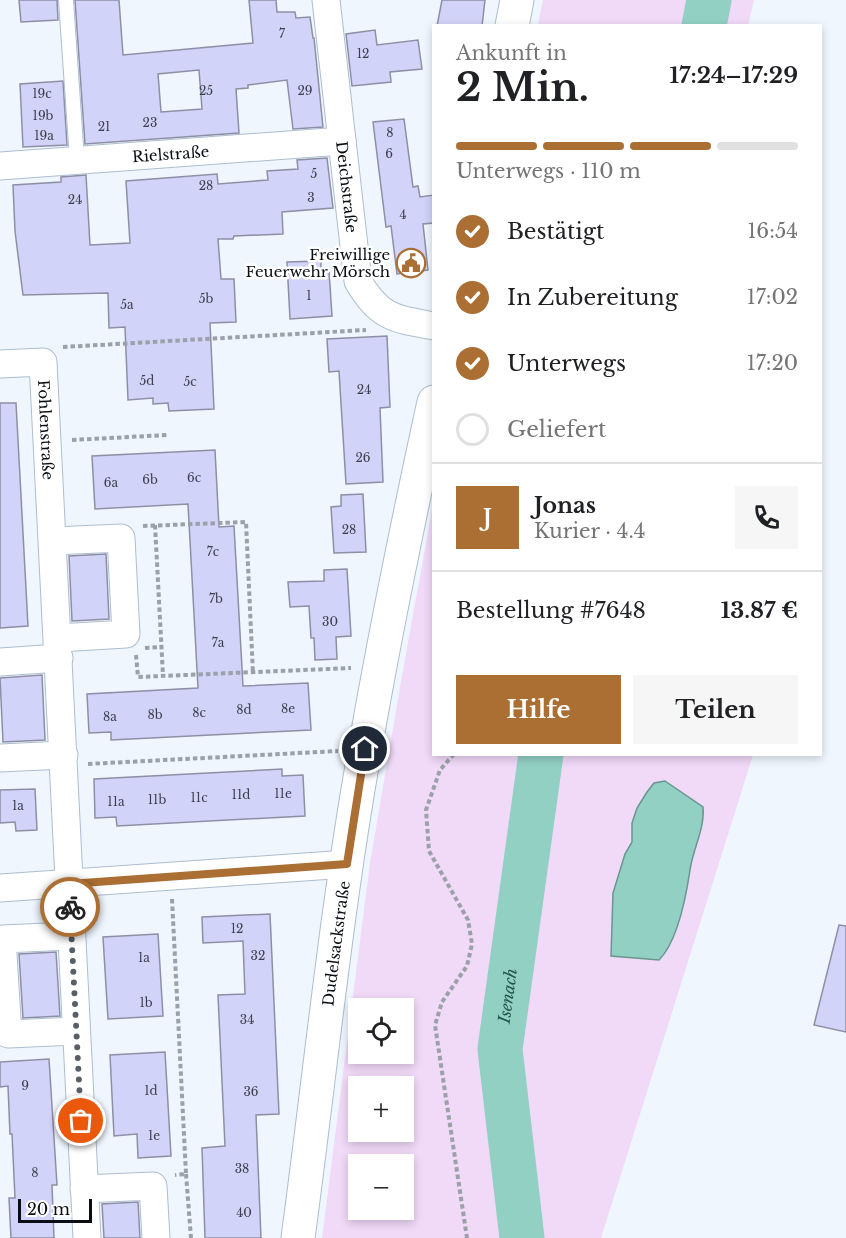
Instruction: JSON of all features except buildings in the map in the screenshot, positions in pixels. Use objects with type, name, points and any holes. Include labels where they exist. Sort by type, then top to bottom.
[{"type":"street","name":"Deichstraße","points":[[326,0],[358,281],[369,301],[395,319],[432,326]]},
{"type":"street","points":[[512,24],[517,0]]},
{"type":"street","name":"Rielstraße","points":[[0,166],[342,141]]},
{"type":"street","name":"Fohlenstraße","points":[[0,364],[43,362],[87,1238]]},
{"type":"street","name":"Dudelsackstraße","points":[[298,1238],[347,864],[365,749],[432,412]]},
{"type":"street","points":[[0,662],[126,634],[121,538],[53,541]]},
{"type":"street","points":[[0,758],[64,760]]},
{"type":"street","points":[[0,888],[347,864]]},
{"type":"street","points":[[71,936],[2,939],[8,1034],[76,1031]]},
{"type":"street","points":[[84,1189],[153,1186],[156,1238]]},
{"type":"lane","points":[[66,0],[77,160]]},
{"type":"path","points":[[43,362],[43,348],[363,332],[395,319]]},
{"type":"path","points":[[47,441],[167,435]]},
{"type":"path","points":[[121,538],[131,527],[246,522],[253,674]]},
{"type":"path","points":[[155,525],[163,676]]},
{"type":"path","points":[[126,634],[136,649],[138,677],[380,667]]},
{"type":"path","points":[[64,760],[365,749]]},
{"type":"path","points":[[452,756],[440,770],[426,810],[429,851],[468,920],[472,944],[467,966],[441,1002],[435,1025],[467,1238]]},
{"type":"path","points":[[171,877],[191,1238]]},
{"type":"path","points":[[153,1186],[160,1175],[186,1174]]},
{"type":"shaded area","points":[[543,0],[754,0],[748,24],[538,24]]},
{"type":"shaded area","points":[[432,510],[432,756],[753,756],[601,1238],[322,1238],[348,1035],[348,1064],[414,1064],[414,998],[353,998],[370,863]]},
{"type":"shaded area","points":[[665,781],[703,807],[701,831],[680,918],[666,952],[659,960],[611,956],[613,893],[625,854],[632,842],[632,823],[637,808],[654,783]]},
{"type":"waterway","name":"Isenach","points":[[704,24],[709,0]]},
{"type":"waterway","name":"Isenach","points":[[522,1238],[500,1049],[541,756]]},
{"type":"way so far","points":[[70,907],[81,1121]]},
{"type":"place","name":"Freiwillige Feuerwehr Mörsch","points":[[411,263]]},
{"type":"route","points":[[70,907],[69,884],[347,864],[365,749]]}]
